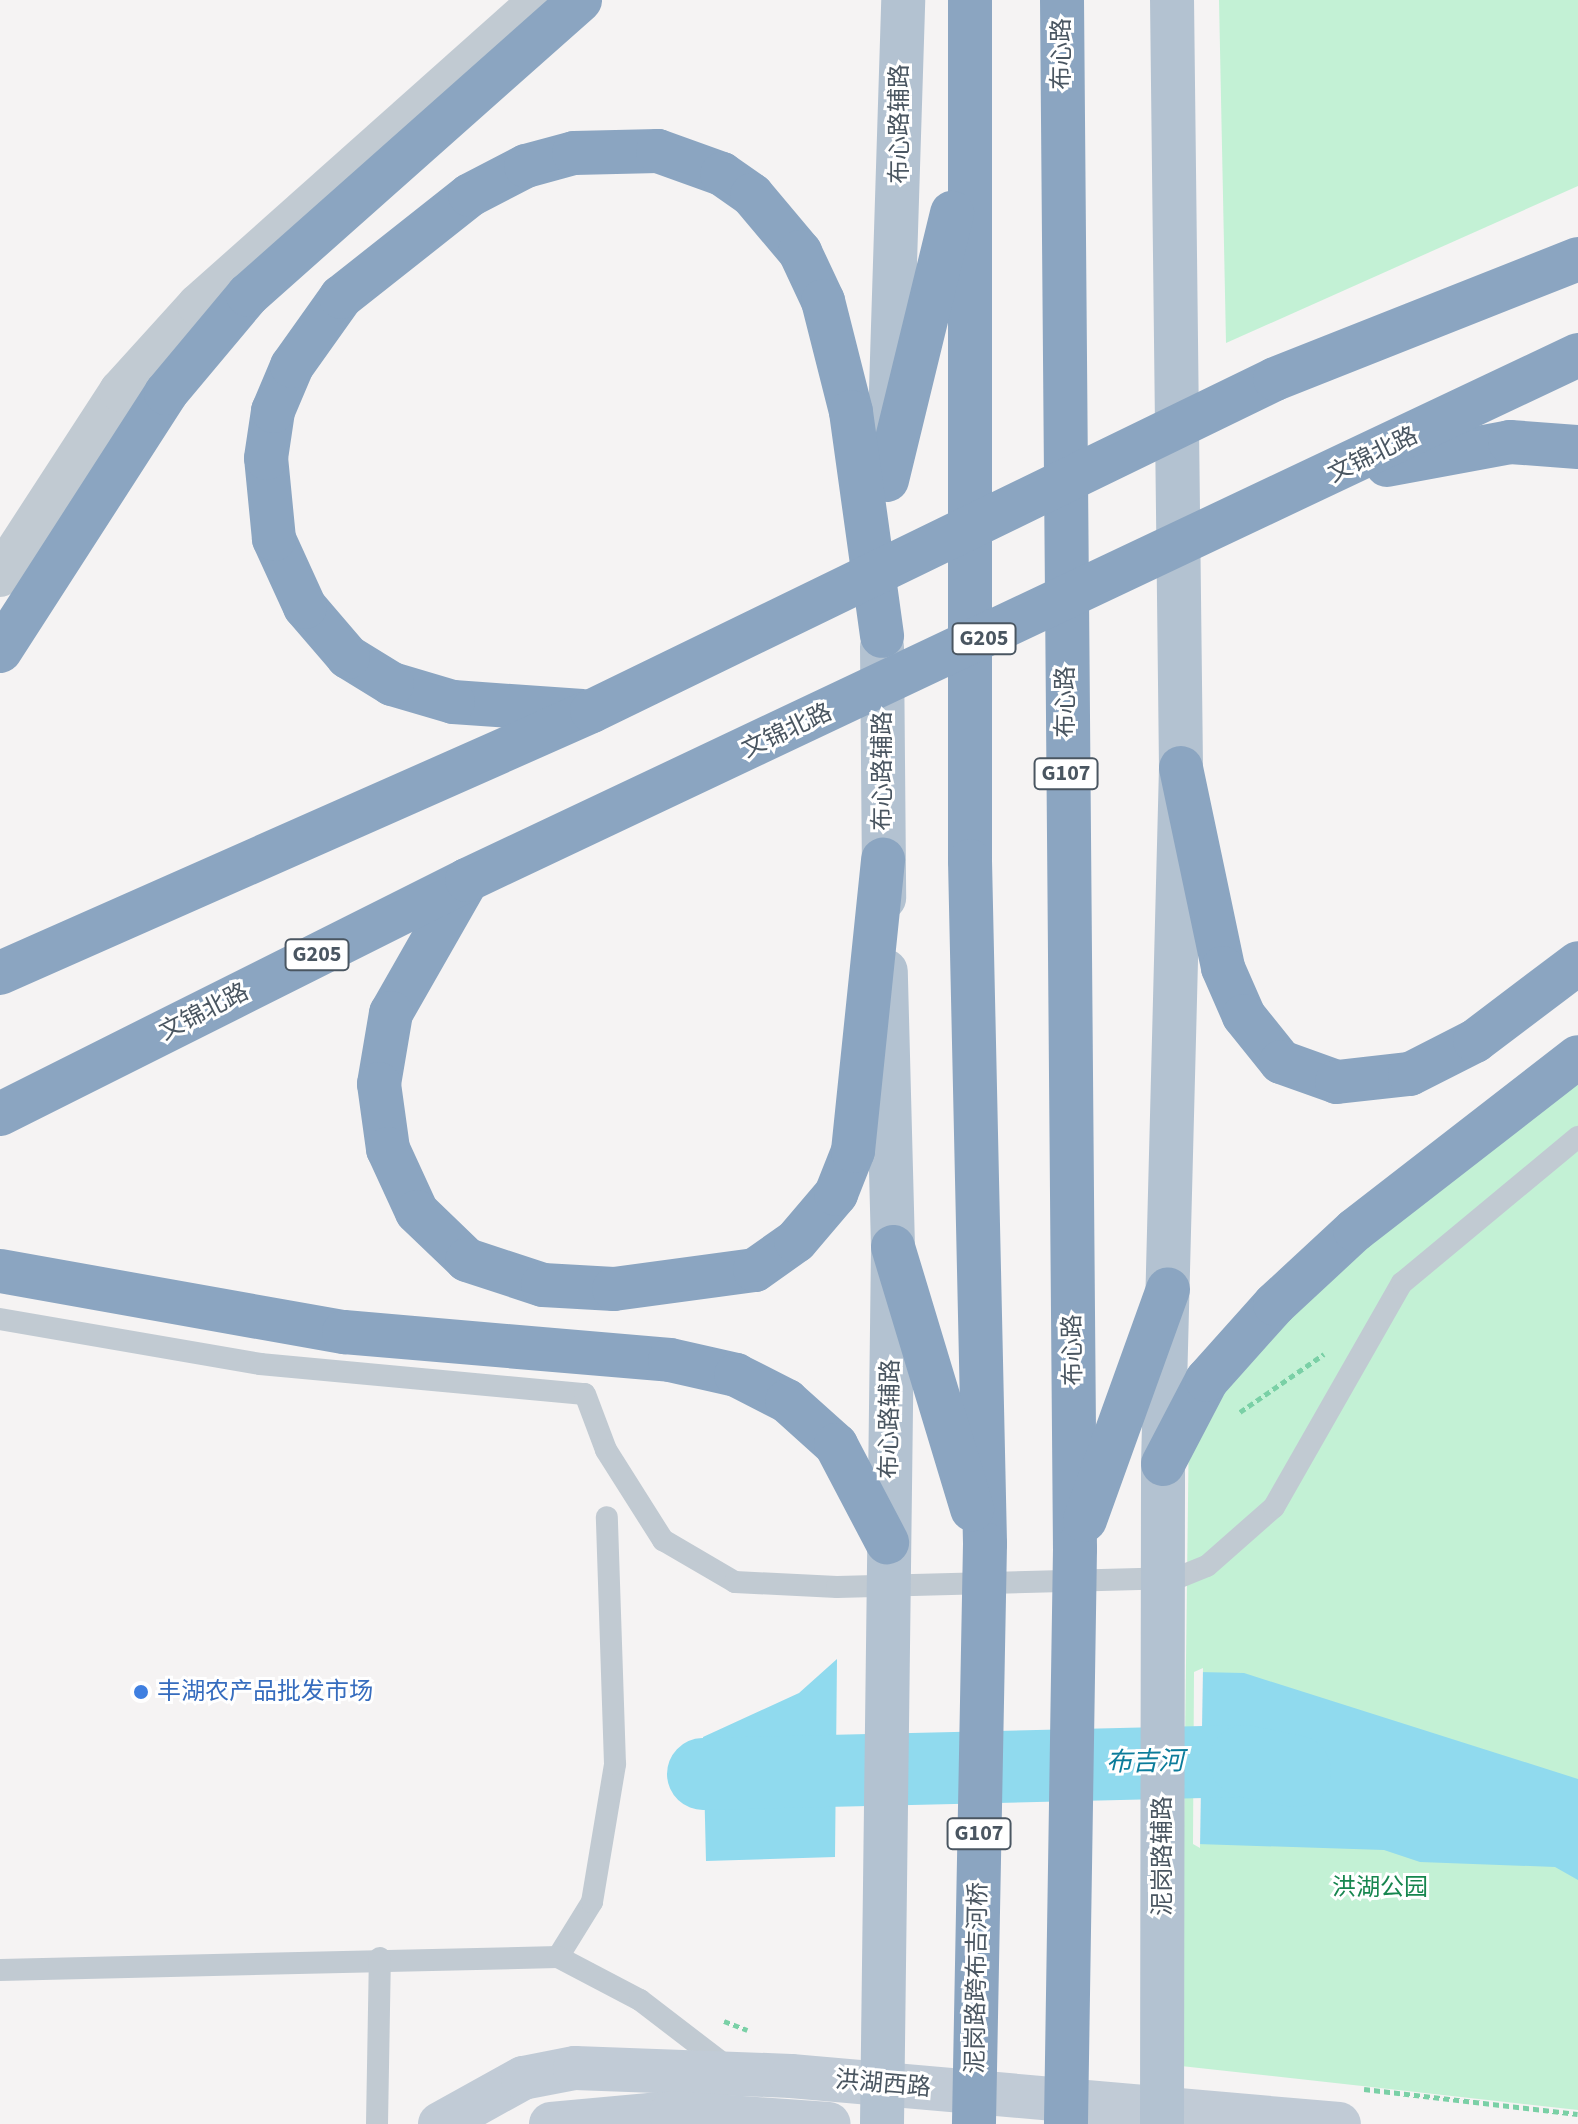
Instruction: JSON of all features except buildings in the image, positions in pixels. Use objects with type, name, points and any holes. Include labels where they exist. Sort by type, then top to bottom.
[{"type":"highway","points":[[0,651],[166,393],[248,295],[580,0]]},
{"type":"highway","name":"G107","points":[[970,0],[970,861],[985,1544]]},
{"type":"highway","name":"布心路","points":[[1062,0],[1075,1549]]},
{"type":"highway","points":[[887,480],[944,255],[970,112]]},
{"type":"highway","points":[[592,711],[453,702],[371,674],[305,607],[274,539],[267,497],[273,411],[309,336],[341,297],[470,195],[526,166],[574,153],[658,151],[722,174],[752,195],[800,252],[823,301],[851,412],[882,636]]},
{"type":"highway","points":[[0,973],[592,711],[1275,379],[1578,259]]},
{"type":"highway","name":"文锦北路","points":[[0,1114],[467,880],[1333,475],[1578,355]]},
{"type":"highway","points":[[1333,475],[1510,442],[1578,447]]},
{"type":"highway","points":[[1181,768],[1223,968],[1244,1016],[1281,1062],[1337,1082],[1410,1074],[1475,1041],[1578,963]]},
{"type":"highway","points":[[467,880],[391,1013],[379,1084],[388,1149],[417,1212],[467,1260],[543,1285],[614,1289],[755,1270],[796,1241],[836,1194],[853,1151],[883,860]]},
{"type":"highway","points":[[1163,1464],[1207,1380],[1275,1304],[1355,1230],[1578,1057]]},
{"type":"highway","points":[[893,1247],[934,1402],[985,1544]]},
{"type":"highway","points":[[0,1271],[344,1332],[670,1360],[736,1375],[787,1401],[836,1445],[887,1542]]},
{"type":"highway","points":[[1075,1549],[1168,1290]]},
{"type":"highway","name":"泥岗路跨布吉河桥","points":[[974,2124],[985,1544]]},
{"type":"highway","name":"G107","points":[[1066,2124],[1075,1549]]},
{"type":"main road","name":"布心路辅路","points":[[887,1542],[893,1247],[883,860],[882,636],[903,0]]},
{"type":"main road","points":[[1163,1464],[1181,768],[1172,0]]},
{"type":"main road","name":"泥岗路辅路","points":[[1162,2124],[1163,1464]]},
{"type":"main road","points":[[882,2124],[887,1542]]},
{"type":"main road","name":"洪湖西路","points":[[440,2124],[523,2078],[575,2068],[734,2072],[1342,2105]]},
{"type":"main road","name":"洪湖西路","points":[[551,2124],[671,2113],[829,2124]]},
{"type":"street","points":[[0,576],[120,391],[198,305],[540,0]]},
{"type":"lane","points":[[0,1319],[260,1364],[585,1394],[606,1450],[663,1540],[735,1582],[837,1587],[1177,1578],[1207,1566],[1274,1507],[1301,1471],[1402,1283],[1578,1137]]},
{"type":"lane","points":[[558,1957],[592,1902],[615,1764],[607,1517]]},
{"type":"lane","points":[[0,1970],[380,1958],[558,1957],[640,2000],[734,2072]]},
{"type":"lane","points":[[377,2124],[380,1958]]},
{"type":"path","points":[[1236,1416],[1332,1349]]},
{"type":"path","points":[[1342,2105],[1578,2114]]},
{"type":"green space","points":[[1219,0],[1578,0],[1578,186],[1226,343]]},
{"type":"green space","name":"洪湖公园","points":[[1578,1060],[1578,2110],[1181,2066],[1189,1420],[1247,1323]]},
{"type":"water","points":[[837,1659],[835,1857],[706,1861],[703,1737],[799,1693]]},
{"type":"water","points":[[1198,1672],[1244,1673],[1578,1779],[1578,1880],[1555,1867],[1420,1862],[1384,1850],[1197,1844]]},
{"type":"pier","points":[[1203,1668],[1200,1848],[1193,1844],[1194,1672]]},
{"type":"waterway","name":"布吉河","points":[[703,1774],[1245,1761],[1295,1771]]},
{"type":"place","name":"丰湖农产品批发市场","points":[[141,1692]]}]
